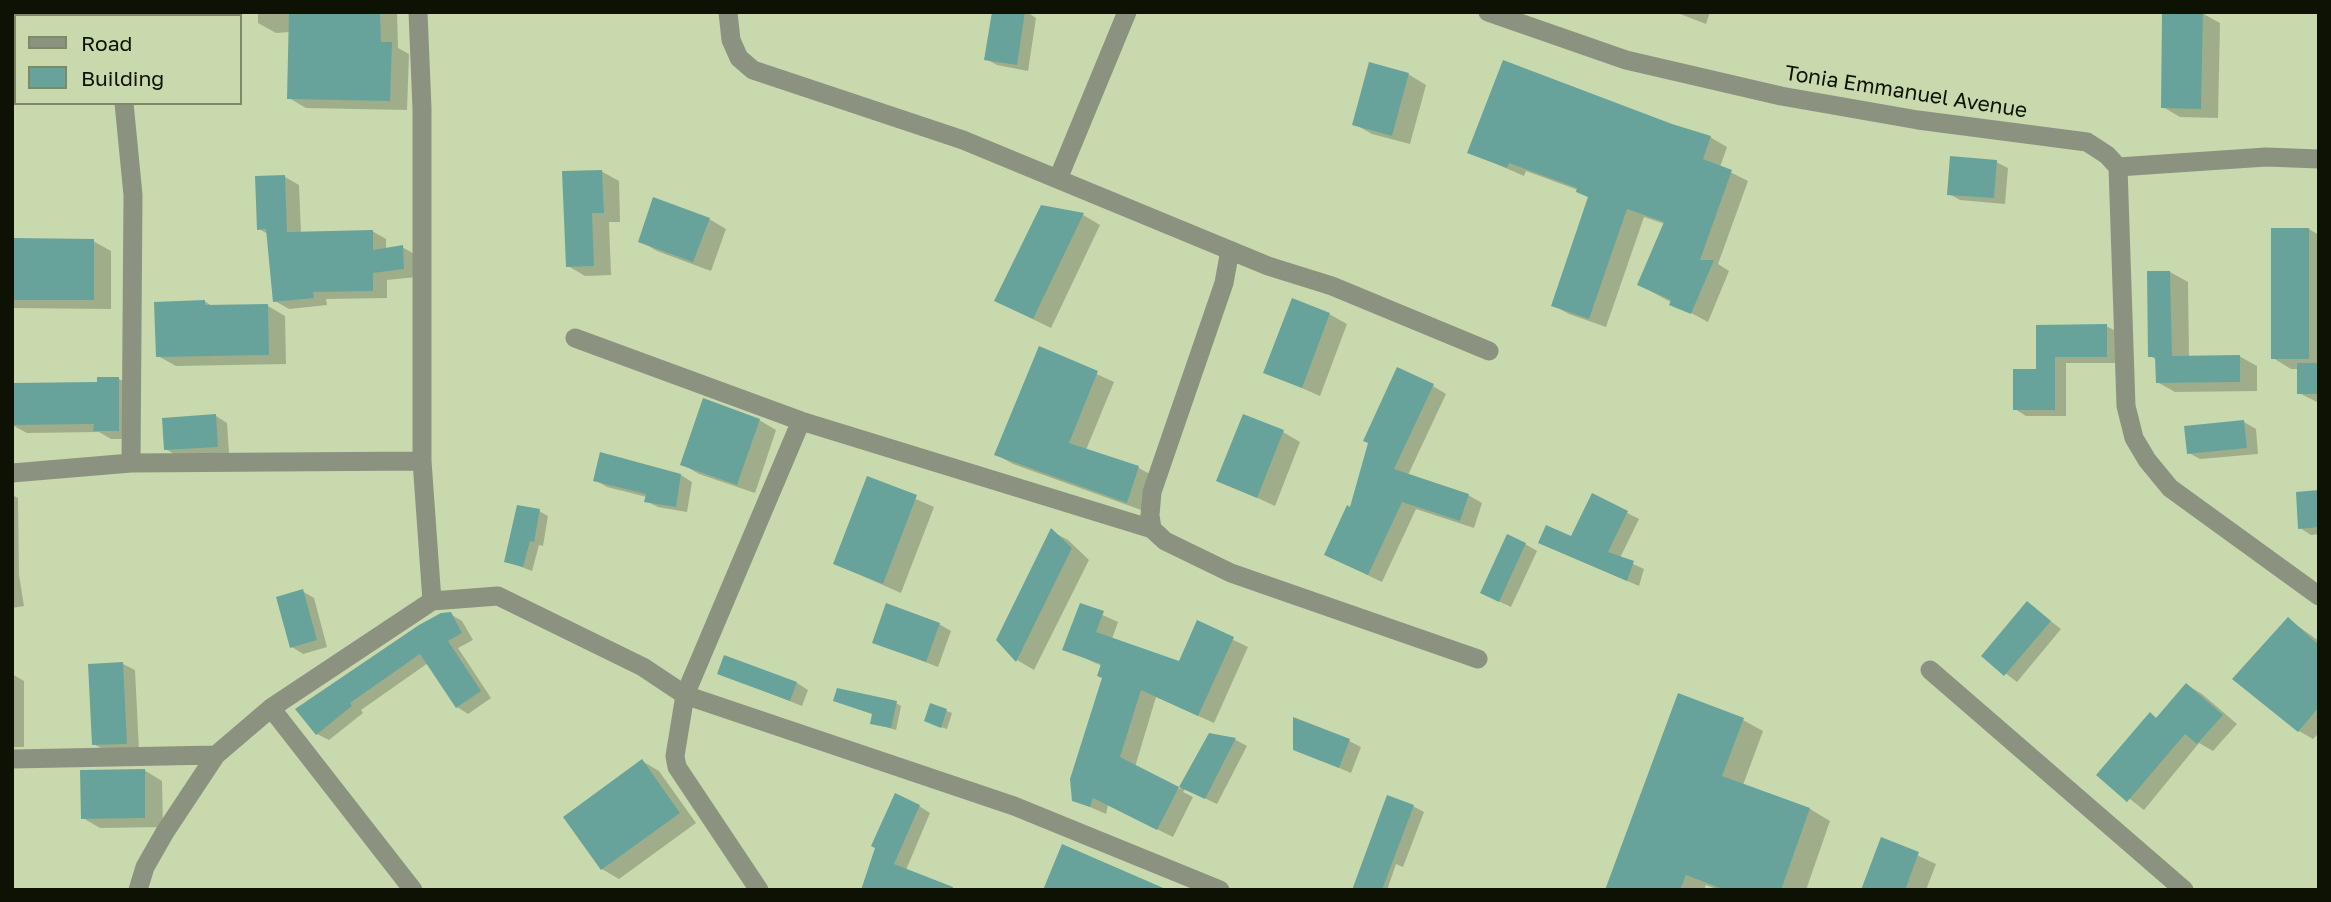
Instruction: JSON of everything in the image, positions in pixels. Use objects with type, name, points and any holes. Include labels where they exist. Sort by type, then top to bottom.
[{"type":"street","points":[[418,12],[422,109],[422,461],[432,601]]},
{"type":"street","points":[[727,12],[731,40],[739,58],[753,70],[963,140],[1230,250],[1332,286],[1489,351]]},
{"type":"street","points":[[1058,179],[1127,12]]},
{"type":"street","name":"Tonia Emmanuel Avenue","points":[[1488,12],[1626,60],[1781,96],[1918,120],[2087,142],[2118,167]]},
{"type":"street","points":[[124,105],[133,195],[131,463]]},
{"type":"street","points":[[2319,159],[2266,157],[2118,167],[2126,406],[2134,438],[2147,460],[2170,488],[2319,596]]},
{"type":"street","points":[[1152,529],[1152,492],[1224,283],[1230,250]]},
{"type":"street","points":[[575,338],[801,421],[1152,529],[1165,541],[1231,573],[1478,659]]},
{"type":"street","points":[[759,890],[677,767],[675,756],[685,695],[801,421]]},
{"type":"street","points":[[12,473],[131,463],[422,461]]},
{"type":"street","points":[[138,890],[145,867],[165,832],[216,755],[271,708],[432,601],[498,596],[643,667],[685,695],[1014,806],[1220,890]]},
{"type":"street","points":[[1930,670],[2184,890]]},
{"type":"street","points":[[271,708],[413,890]]},
{"type":"street","points":[[12,759],[216,755]]},
{"type":"building","points":[[289,12],[380,12],[381,42],[392,42],[390,101],[287,99]]},
{"type":"building","points":[[992,12],[1025,12],[1017,65],[984,60]]},
{"type":"building","points":[[2162,12],[2203,12],[2201,109],[2161,108]]},
{"type":"building","points":[[1503,60],[1672,124],[1711,136],[1703,159],[1732,170],[1700,260],[1714,260],[1691,314],[1669,305],[1671,300],[1637,285],[1664,222],[1627,209],[1589,319],[1551,306],[1588,197],[1576,192],[1577,188],[1509,163],[1507,168],[1467,153]]},
{"type":"building","points":[[1369,62],[1409,73],[1392,136],[1352,125]]},
{"type":"building","points":[[1950,156],[1997,160],[1994,198],[1947,195]]},
{"type":"building","points":[[602,170],[604,213],[592,213],[594,266],[566,267],[562,171]]},
{"type":"building","points":[[285,175],[287,232],[373,230],[373,250],[403,245],[404,269],[373,273],[373,291],[313,292],[314,298],[273,302],[266,229],[257,230],[255,176]]},
{"type":"building","points":[[653,197],[710,218],[693,262],[638,242]]},
{"type":"building","points":[[1041,205],[1084,213],[1033,319],[994,301]]},
{"type":"building","points":[[2271,228],[2309,228],[2309,359],[2271,359]]},
{"type":"building","points":[[12,238],[94,239],[94,300],[12,300]]},
{"type":"building","points":[[2147,271],[2170,271],[2172,356],[2240,355],[2240,382],[2156,383],[2155,357],[2148,357]]},
{"type":"building","points":[[1292,298],[1330,313],[1302,388],[1263,373]]},
{"type":"building","points":[[205,300],[205,305],[268,304],[269,355],[156,357],[154,302]]},
{"type":"building","points":[[2107,324],[2107,357],[2055,357],[2055,410],[2013,410],[2013,369],[2036,369],[2036,325]]},
{"type":"building","points":[[1039,346],[1098,371],[1069,443],[1139,466],[1127,503],[994,455]]},
{"type":"building","points":[[2297,363],[2319,363],[2319,394],[2297,394]]},
{"type":"building","points":[[1397,367],[1434,384],[1394,469],[1469,494],[1460,521],[1402,502],[1368,575],[1324,555],[1347,505],[1350,507],[1368,443],[1363,441]]},
{"type":"building","points":[[97,377],[119,377],[119,431],[93,431],[94,424],[12,425],[12,383],[97,382]]},
{"type":"building","points":[[703,398],[760,419],[737,485],[680,465]]},
{"type":"building","points":[[216,414],[218,447],[164,450],[162,418]]},
{"type":"building","points":[[1243,414],[1284,430],[1257,498],[1216,481]]},
{"type":"building","points":[[2244,420],[2247,448],[2187,454],[2184,426]]},
{"type":"building","points":[[600,452],[681,474],[676,507],[644,502],[646,494],[593,481]]},
{"type":"building","points":[[867,476],[917,495],[883,584],[833,564]]},
{"type":"building","points":[[2319,490],[2319,527],[2298,529],[2296,492]]},
{"type":"building","points":[[1592,493],[1628,511],[1608,552],[1634,561],[1627,581],[1538,543],[1546,525],[1571,536]]},
{"type":"building","points":[[517,505],[540,509],[534,542],[530,541],[523,567],[504,562]]},
{"type":"building","points":[[1051,528],[1072,548],[1016,662],[996,640]]},
{"type":"building","points":[[1507,534],[1526,543],[1499,602],[1480,593]]},
{"type":"building","points":[[303,589],[317,640],[290,648],[276,597]]},
{"type":"building","points":[[2027,601],[2051,621],[2004,676],[1981,656]]},
{"type":"building","points":[[886,603],[940,623],[926,662],[872,643]]},
{"type":"building","points":[[1080,603],[1104,611],[1096,632],[1179,661],[1197,620],[1234,637],[1198,716],[1141,690],[1120,757],[1179,787],[1157,830],[1093,798],[1090,807],[1072,801],[1070,779],[1102,678],[1097,676],[1101,664],[1062,650]]},
{"type":"building","points":[[451,612],[462,633],[448,641],[481,691],[456,708],[420,654],[350,703],[352,706],[316,735],[295,709],[419,625],[441,613]]},
{"type":"building","points":[[2288,617],[2319,645],[2319,707],[2298,732],[2232,679]]},
{"type":"building","points":[[724,655],[797,682],[790,701],[717,674]]},
{"type":"building","points":[[123,662],[127,744],[92,745],[88,664]]},
{"type":"building","points":[[2186,683],[2223,715],[2197,744],[2185,734],[2127,802],[2096,775],[2150,712],[2156,718]]},
{"type":"building","points":[[837,688],[897,701],[891,728],[870,724],[872,714],[833,701]]},
{"type":"building","points":[[1678,693],[1744,718],[1722,776],[1810,808],[1781,890],[1725,890],[1686,875],[1680,890],[1605,890]]},
{"type":"building","points":[[930,703],[947,709],[941,728],[924,721]]},
{"type":"building","points":[[1293,717],[1350,739],[1339,768],[1293,750]]},
{"type":"building","points":[[1209,733],[1236,738],[1205,799],[1179,787]]},
{"type":"building","points":[[642,759],[680,813],[601,870],[563,817]]},
{"type":"building","points":[[145,769],[145,818],[81,819],[80,770]]},
{"type":"building","points":[[895,793],[920,805],[894,864],[953,887],[952,890],[861,890],[875,848],[871,846]]},
{"type":"building","points":[[1387,795],[1414,805],[1382,890],[1352,890]]},
{"type":"building","points":[[1881,837],[1919,852],[1905,890],[1861,890]]},
{"type":"building","points":[[1062,844],[1168,890],[1043,890]]}]
